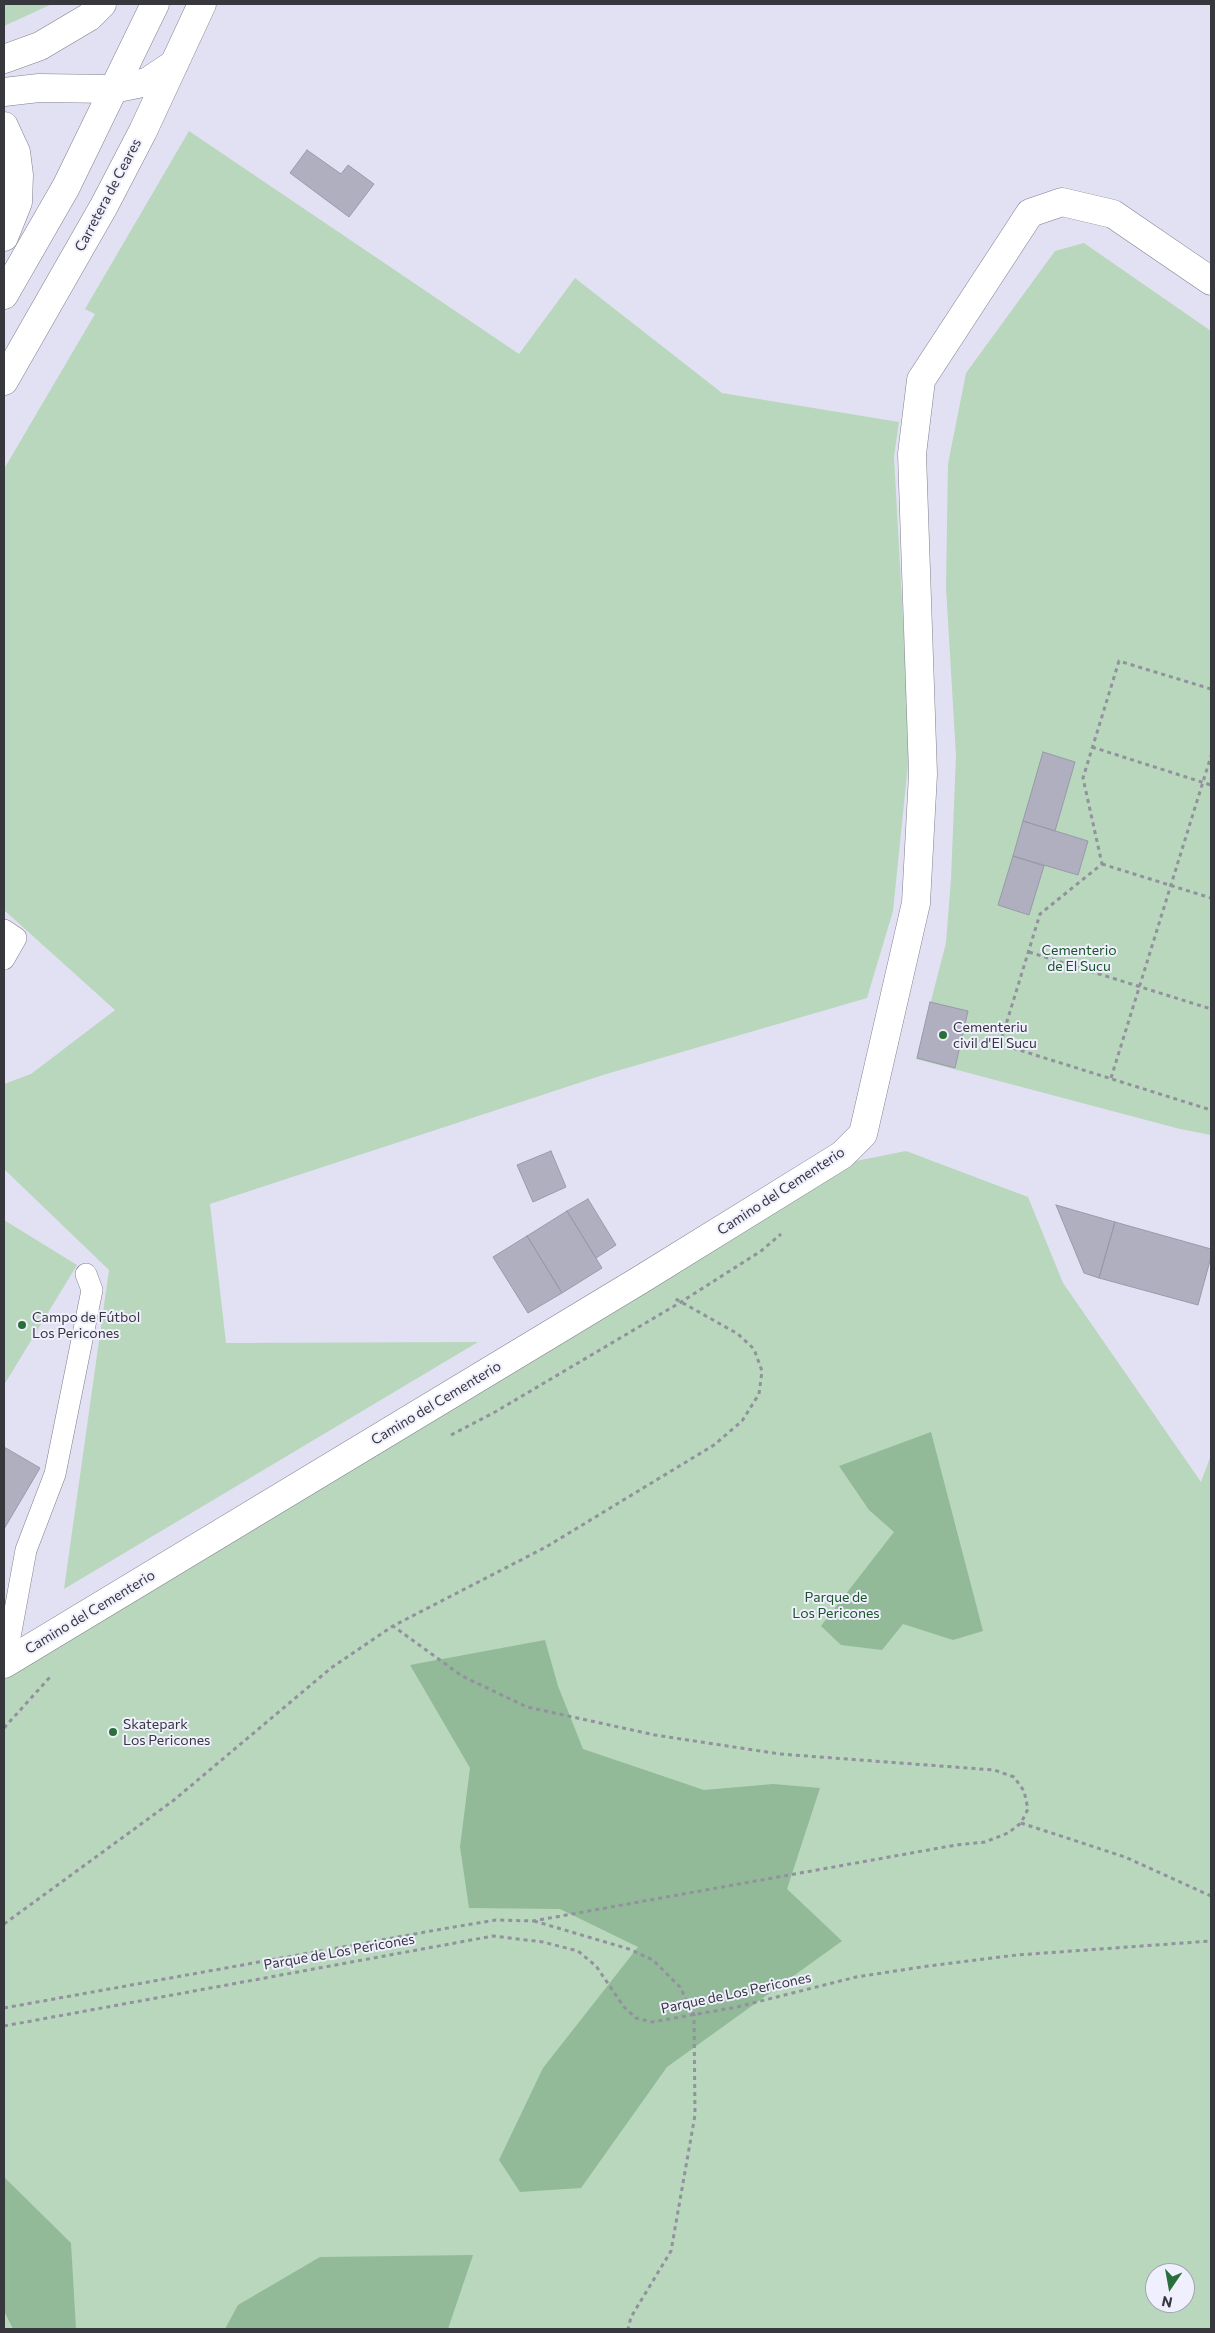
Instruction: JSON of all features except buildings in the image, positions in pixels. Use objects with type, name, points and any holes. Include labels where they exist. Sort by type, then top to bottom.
[{"type":"street","points":[[4,59],[40,46],[89,17],[102,4]]},
{"type":"street","points":[[4,294],[66,187],[155,4]]},
{"type":"street","name":"Carretera de Ceares","points":[[4,381],[104,206],[143,131],[202,4]]},
{"type":"street","points":[[4,92],[63,87],[113,89],[147,82],[174,64]]},
{"type":"street","points":[[4,126],[16,152],[19,176],[18,202],[4,238]]},
{"type":"street","name":"Camino del Cementerio","points":[[4,1664],[640,1280],[842,1155],[863,1134],[916,903],[923,774],[912,454],[921,380],[1030,213],[1062,202],[1113,214],[1211,281]]},
{"type":"lane","points":[[4,930],[16,938],[4,960]]},
{"type":"lane","points":[[4,1664],[26,1550],[55,1474],[92,1290],[86,1274]]},
{"type":"path","points":[[1102,864],[1083,778],[1119,661],[1211,689]]},
{"type":"path","points":[[1092,747],[1211,784]]},
{"type":"path","points":[[1111,1078],[1211,756]]},
{"type":"path","points":[[1102,864],[1211,898]]},
{"type":"path","points":[[1102,864],[1040,914],[1000,1044],[1211,1110]]},
{"type":"path","points":[[1028,952],[1211,1009]]},
{"type":"path","points":[[4,1924],[174,1800],[331,1668],[393,1626],[546,1547],[714,1445],[742,1421],[758,1394],[762,1371],[754,1349],[738,1334],[640,1280]]},
{"type":"path","points":[[393,1626],[462,1676],[527,1707],[654,1735],[780,1754],[994,1770],[1014,1777],[1024,1791],[1028,1809],[1021,1823],[1008,1833],[985,1842],[956,1845],[533,1921]]},
{"type":"path","points":[[1021,1823],[1125,1857],[1211,1896]]},
{"type":"path","name":"Parque de Los Pericones","points":[[4,2008],[451,1927],[496,1920],[533,1921]]},
{"type":"path","points":[[533,1921],[628,1949],[653,1960],[680,1987],[694,2015],[695,2116],[671,2251],[631,2316],[628,2329]]},
{"type":"path","name":"Parque de Los Pericones","points":[[4,2026],[493,1936],[543,1942],[578,1951],[596,1966],[624,2007],[636,2018],[652,2022],[737,2007],[856,1977],[928,1966],[1017,1955],[1211,1941]]},
{"type":"green space","points":[[4,4],[52,4],[4,26]]},
{"type":"green space","points":[[189,131],[519,354],[575,278],[722,393],[899,422],[894,457],[910,745],[893,911],[867,998],[603,1075],[210,1204],[226,1343],[478,1342],[64,1589],[109,1270],[4,1169],[4,1084],[31,1074],[115,1010],[4,910],[4,469],[95,314],[85,309]]},
{"type":"green space","name":"Cementerio de El Sucu","points":[[1084,243],[1211,331],[1211,1135],[1180,1129],[916,1059],[946,943],[951,879],[956,756],[946,587],[948,464],[966,373],[1055,251]]},
{"type":"green space","name":"Parque de Los Pericones","points":[[906,1151],[1028,1197],[1063,1283],[1201,1482],[1211,1455],[1211,2329],[4,2329],[4,1678],[851,1162]]},
{"type":"green space","name":"Campo de Fútbol Los Pericones","points":[[4,1220],[77,1265],[4,1385]]},
{"type":"green space","points":[[931,1432],[983,1631],[953,1640],[903,1624],[882,1650],[841,1645],[821,1626],[894,1532],[869,1510],[839,1466]]},
{"type":"green space","points":[[545,1640],[558,1686],[583,1749],[704,1790],[773,1784],[820,1788],[787,1889],[842,1941],[667,2067],[581,2188],[520,2192],[499,2160],[543,2068],[638,1947],[560,1909],[469,1908],[460,1847],[470,1768],[410,1665]]},
{"type":"green space","points":[[4,2177],[71,2243],[76,2329],[13,2329],[4,2311]]},
{"type":"green space","points":[[473,2255],[448,2329],[225,2329],[238,2305],[320,2257]]},
{"type":"place","name":"Cementeriu civil d'El Sucu","points":[[943,1035]]},
{"type":"place","name":"Campo de Fútbol Los Pericones","points":[[22,1325]]},
{"type":"place","name":"Skatepark Los Pericones","points":[[113,1732]]}]
